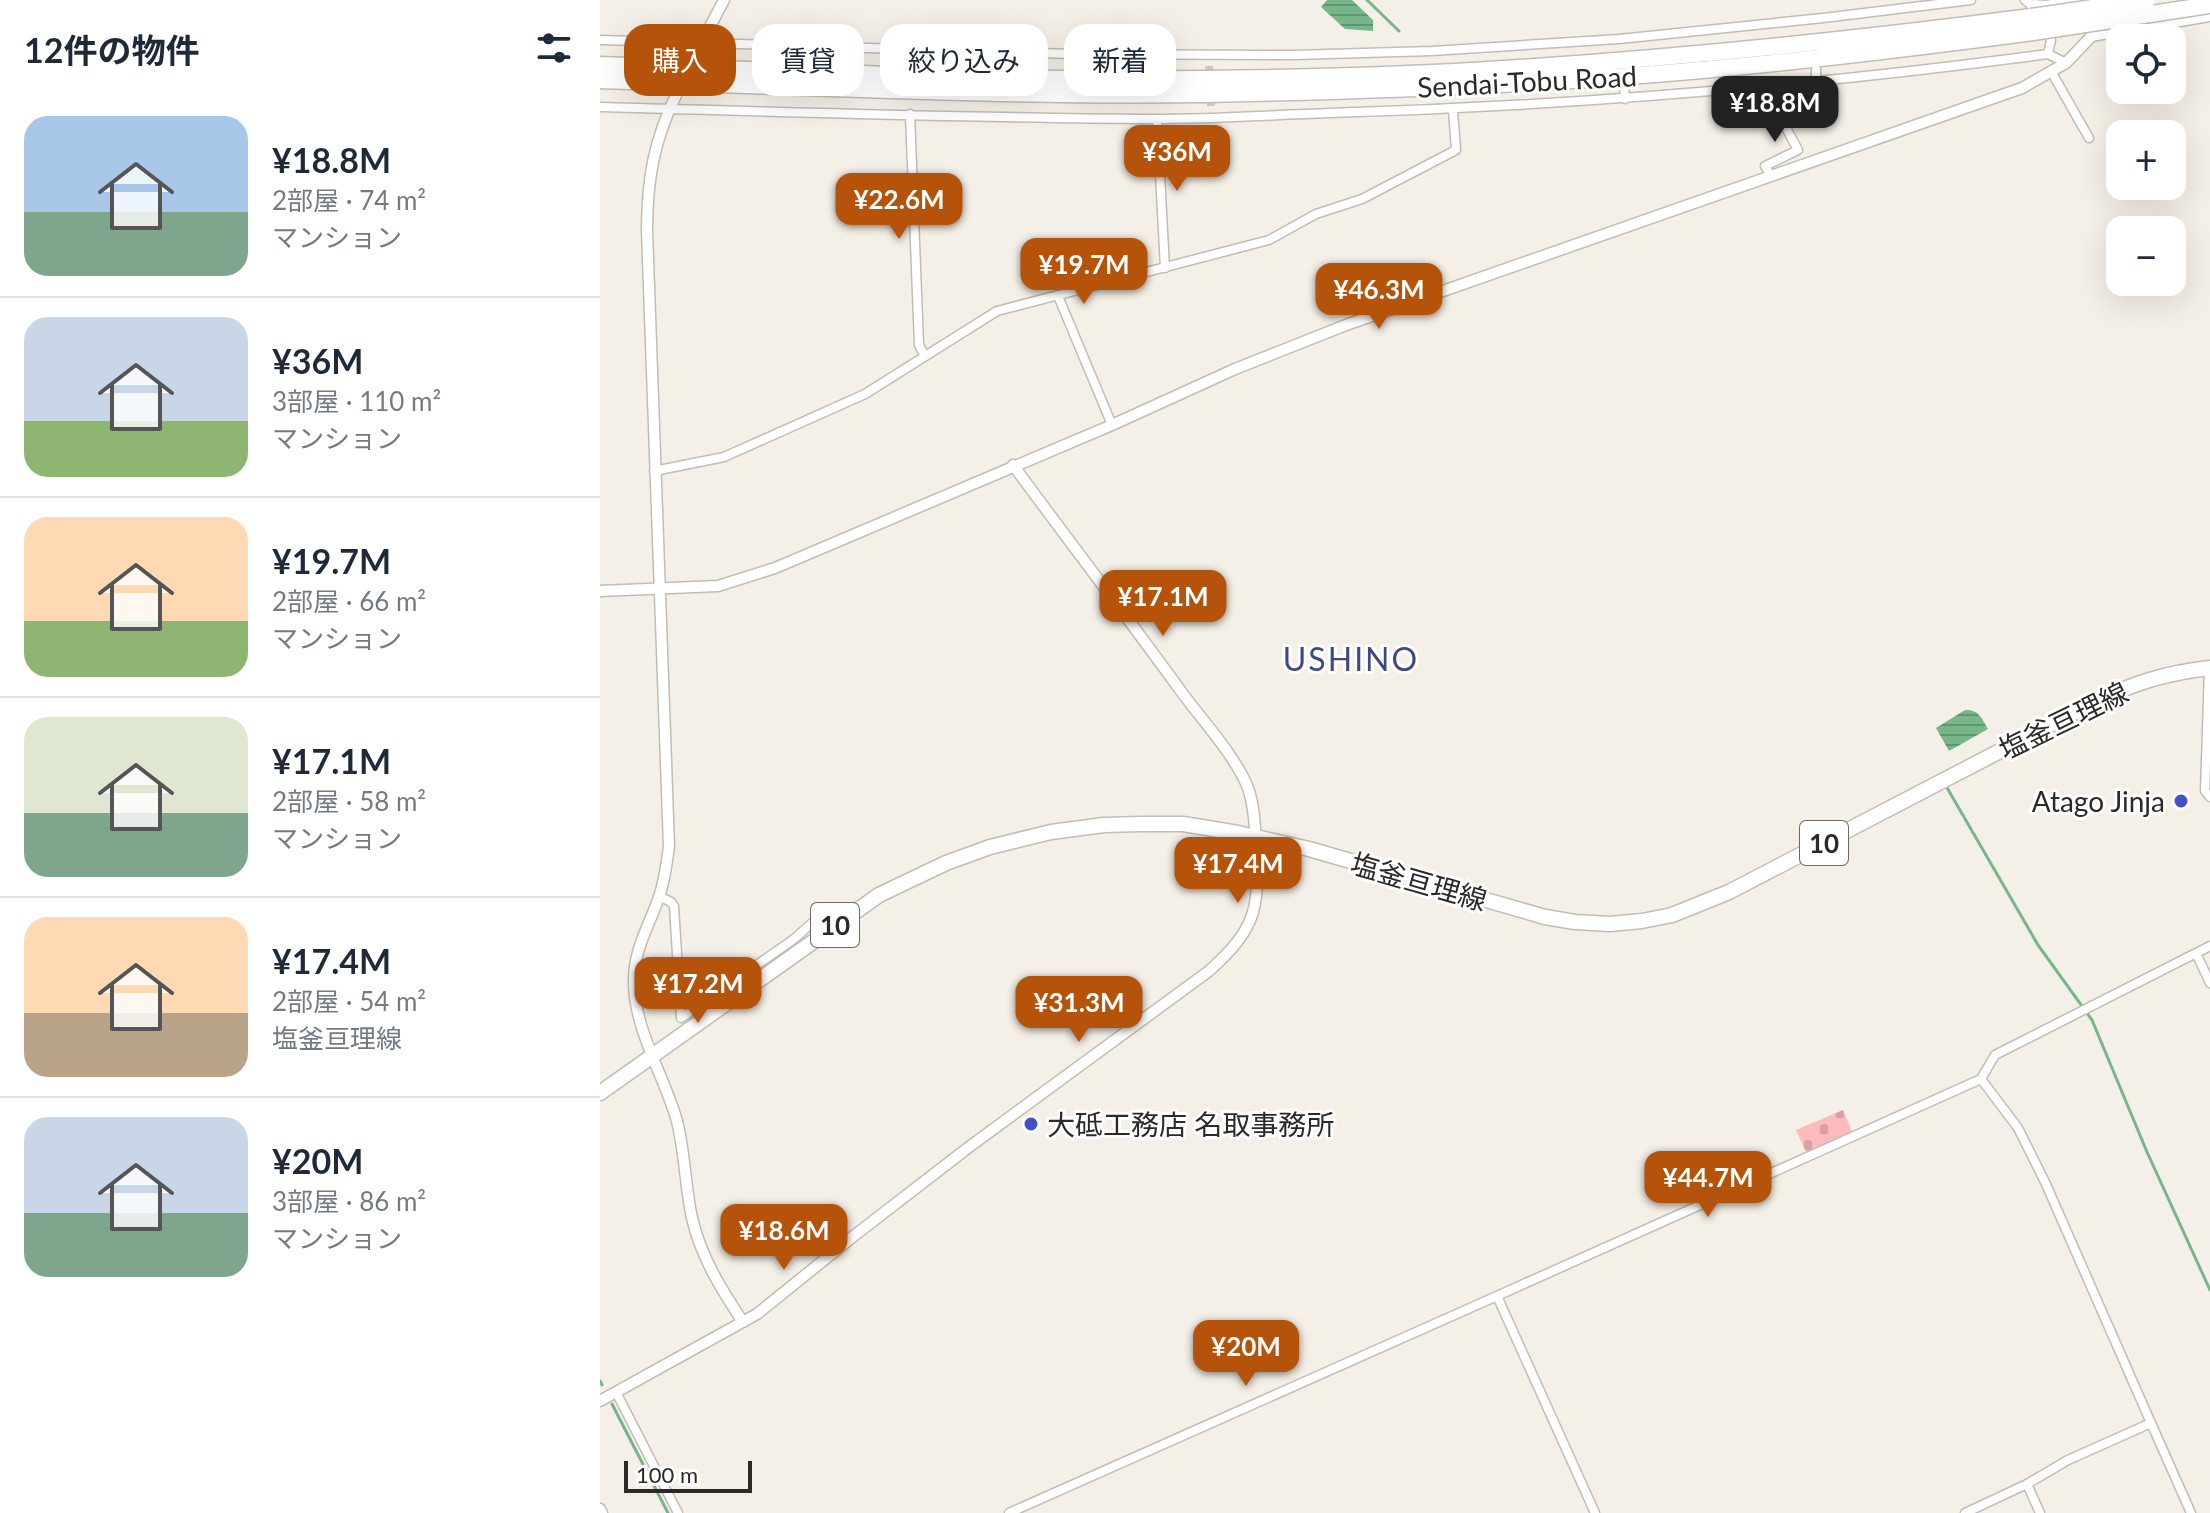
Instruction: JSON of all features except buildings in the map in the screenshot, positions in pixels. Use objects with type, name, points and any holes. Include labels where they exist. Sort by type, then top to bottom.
[{"type":"highway","name":"Sendai-Tobu Road","points":[[600,65],[1095,79],[1391,74],[1522,68],[1824,43],[2030,13],[2147,0]]},
{"type":"highway","name":"Sendai-Tobu Road","points":[[600,80],[1093,94],[1377,90],[1547,82],[1841,56],[2030,13],[2210,5]]},
{"type":"main road","name":"塩釜亘理線","points":[[600,1093],[879,895],[946,863],[990,847],[1051,832],[1104,825],[1183,824],[1255,836],[1323,853],[1545,917],[1610,924],[1642,921],[1672,915],[1729,892],[2098,700],[2166,674],[2210,668]]},
{"type":"street","points":[[711,24],[724,0]]},
{"type":"street","points":[[1048,54],[1208,61],[1432,51],[1619,39],[1971,0]]},
{"type":"street","points":[[2030,13],[2046,5],[2076,0]]},
{"type":"street","points":[[600,591],[718,586],[762,572],[1112,425],[1235,369],[1346,325],[2022,88],[2066,63],[2126,0]]},
{"type":"street","points":[[2030,13],[2037,10],[2051,40],[2048,54]]},
{"type":"street","points":[[2090,37],[2210,17]]},
{"type":"street","points":[[1812,19],[1813,30]]},
{"type":"street","points":[[1619,39],[1620,51]]},
{"type":"street","points":[[600,40],[624,41]]},
{"type":"street","points":[[736,45],[880,48]]},
{"type":"street","points":[[600,107],[910,114],[985,110],[1157,119],[1453,110],[1625,99],[1914,72],[2048,54],[2066,63]]},
{"type":"street","points":[[1816,69],[1816,82]]},
{"type":"street","points":[[2052,73],[2089,138]]},
{"type":"street","points":[[1624,86],[1625,99]]},
{"type":"street","points":[[1764,87],[1798,150],[1765,166],[1771,176]]},
{"type":"street","points":[[676,96],[657,141],[647,198],[647,274],[669,836],[665,873],[636,956],[633,979],[635,1001],[677,1121],[698,1241],[717,1283],[743,1322]]},
{"type":"street","points":[[1211,106],[1212,117]]},
{"type":"street","points":[[654,471],[724,457],[865,394],[997,311],[1269,240],[1316,214],[1362,199],[1456,150],[1453,110]]},
{"type":"street","points":[[910,114],[919,345],[925,356]]},
{"type":"street","points":[[1157,119],[1165,268]]},
{"type":"street","points":[[1058,296],[1112,425]]},
{"type":"street","points":[[600,1401],[757,1314],[1018,1111],[1209,971],[1234,949],[1247,930],[1255,909],[1258,883],[1255,836],[1249,792],[1236,766],[1013,465]]},
{"type":"street","points":[[2210,668],[2205,791],[2210,797]]},
{"type":"street","points":[[659,896],[674,906],[681,1018],[794,939],[813,922]]},
{"type":"street","points":[[1009,1513],[1981,1079],[1995,1055],[2210,946]]},
{"type":"street","points":[[2196,953],[2210,983]]},
{"type":"street","points":[[1981,1079],[2018,1128],[2045,1182],[2191,1513]]},
{"type":"street","points":[[1497,1296],[1595,1513]]},
{"type":"street","points":[[616,1392],[678,1513]]},
{"type":"street","points":[[1965,1513],[2027,1484],[2068,1460],[2151,1423]]},
{"type":"street","points":[[2027,1484],[2040,1513]]},
{"type":"green space","points":[[1843,1110],[1852,1132],[1806,1152],[1796,1130]]},
{"type":"shaded area","points":[[1327,0],[1352,0],[1373,20],[1373,31],[1345,29],[1321,7]]},
{"type":"shaded area","points":[[1965,710],[1977,713],[1988,729],[1949,751],[1936,728]]},
{"type":"waterway","points":[[1367,0],[1399,31]]},
{"type":"waterway","points":[[1946,786],[2038,945],[2092,1020],[2147,1152],[2210,1290]]},
{"type":"waterway","points":[[600,1381],[602,1385]]},
{"type":"waterway","points":[[612,1404],[668,1513]]},
{"type":"tunnel","points":[[1209,66],[1211,106]]},
{"type":"place","name":"Atago Jinja","points":[[2181,801]]},
{"type":"place","name":"大砥工務店 名取事務所","points":[[1031,1124]]},
{"type":"district","name":"USHINO","points":[[1351,658]]}]
